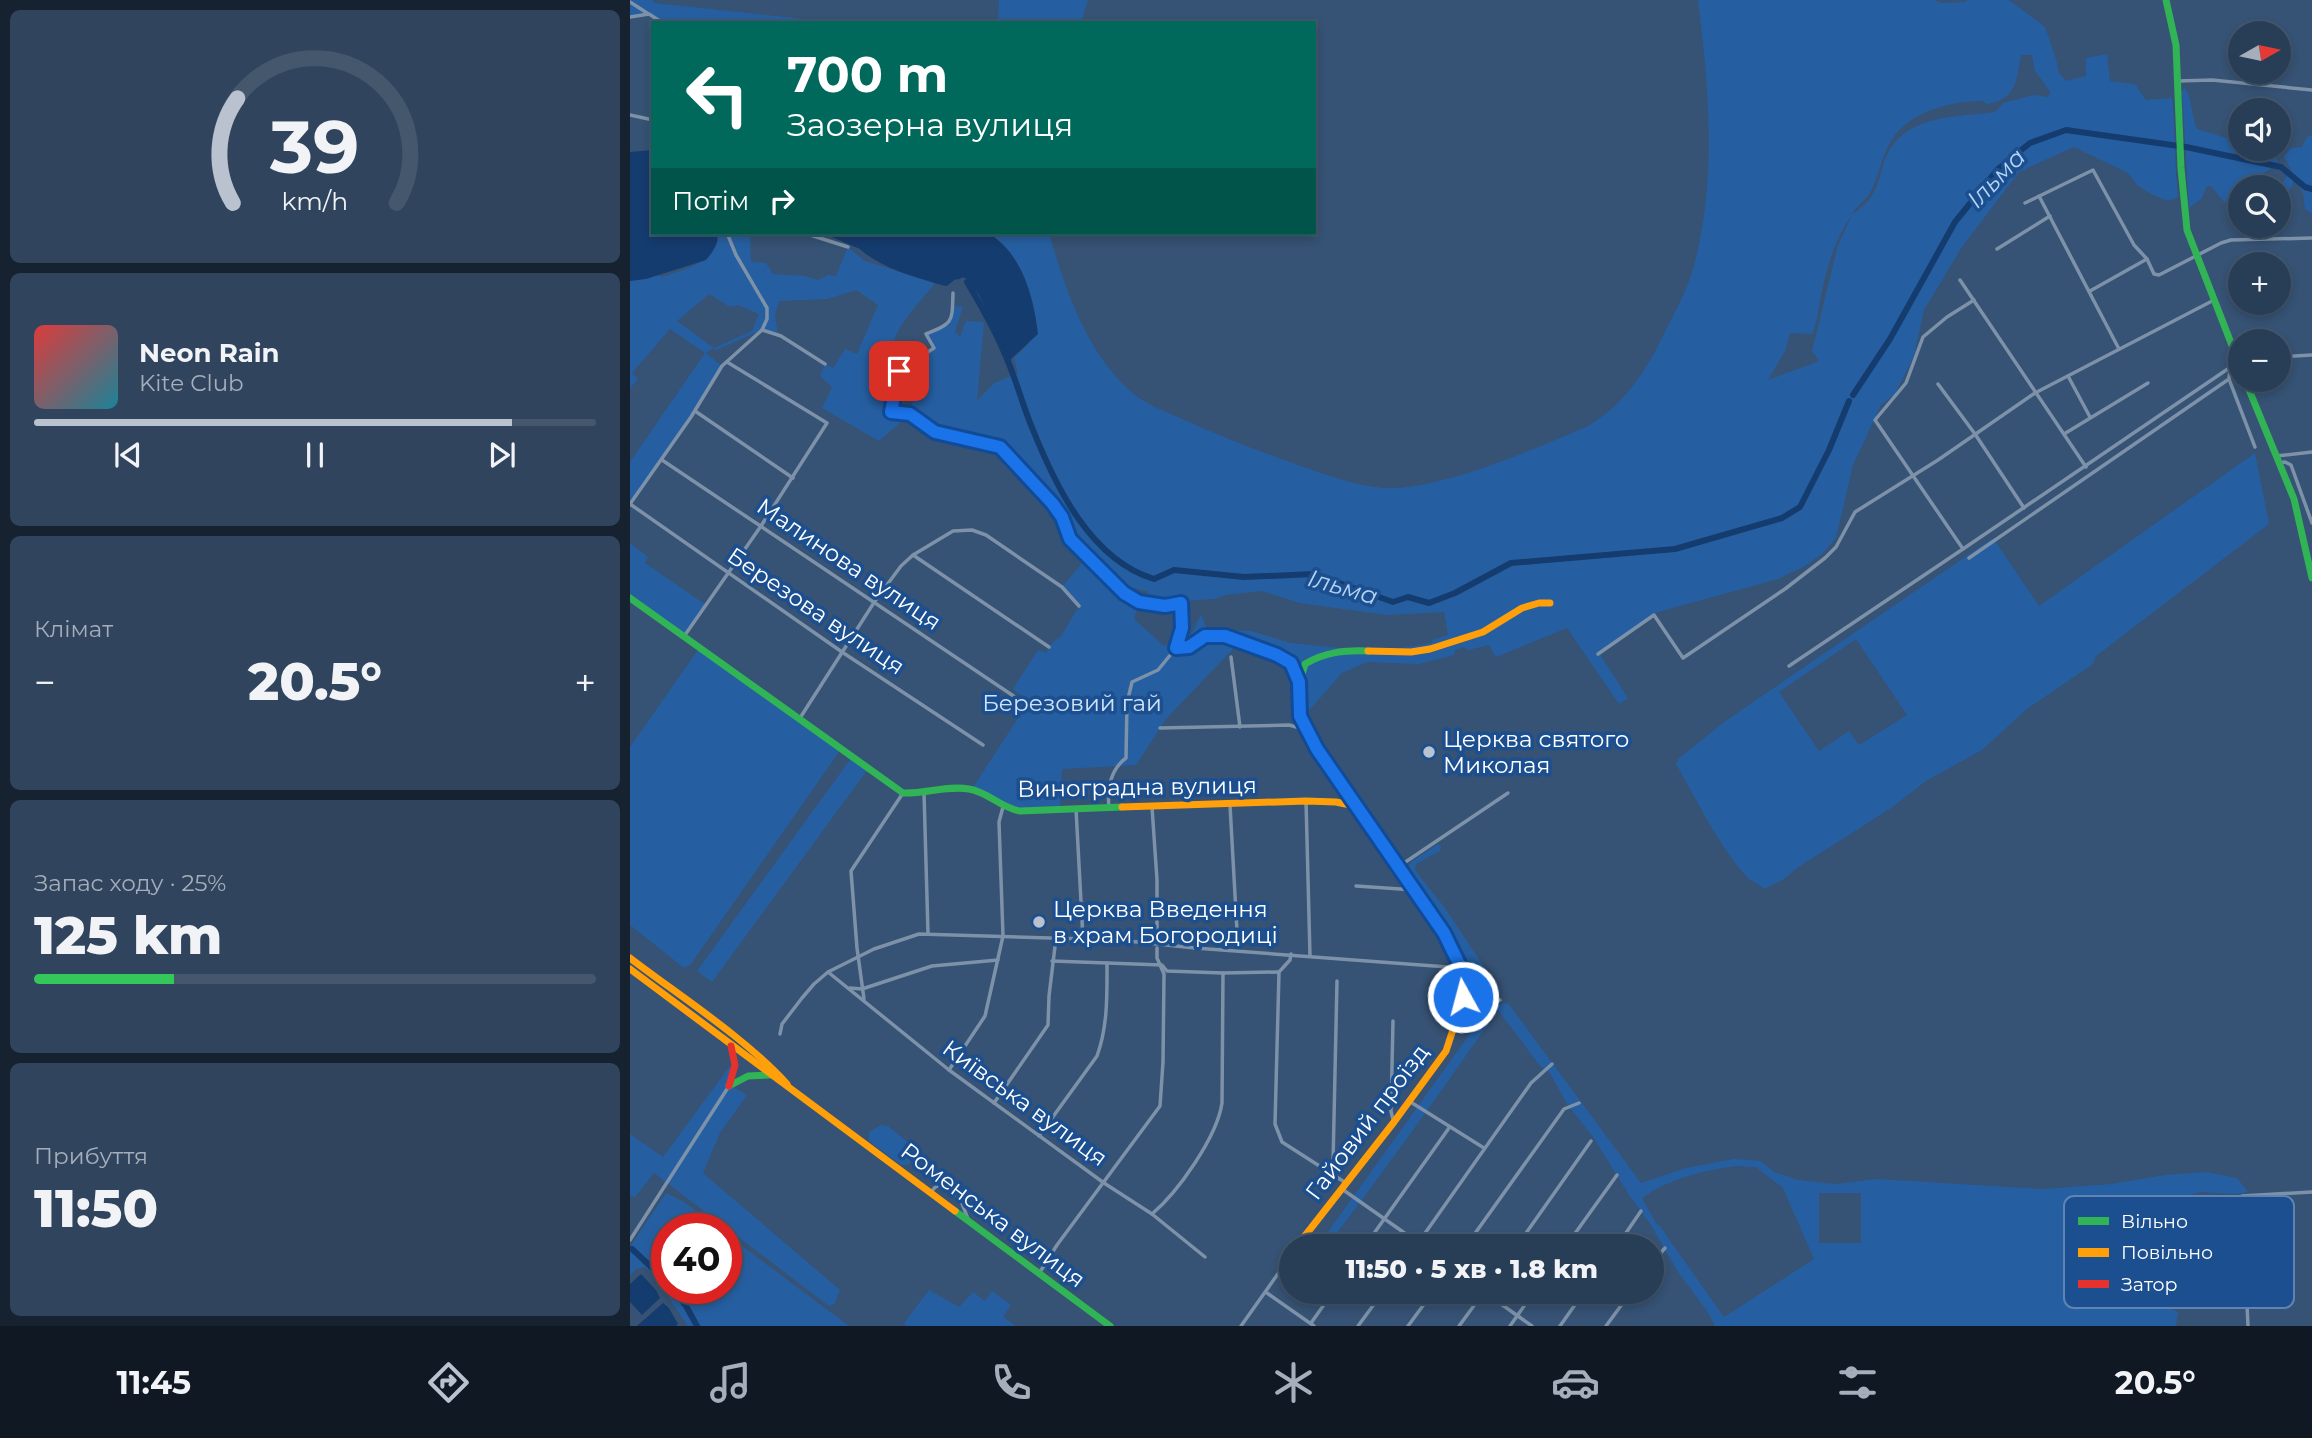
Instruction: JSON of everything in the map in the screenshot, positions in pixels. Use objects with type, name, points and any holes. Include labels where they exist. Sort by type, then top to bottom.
[{"type":"street","points":[[2166,0],[2176,45],[2184,213],[2197,255],[2228,334]]},
{"type":"street","points":[[630,2],[660,21]]},
{"type":"street","points":[[630,17],[649,14]]},
{"type":"street","points":[[2177,81],[2212,80],[2312,90]]},
{"type":"street","points":[[630,115],[651,120]]},
{"type":"street","points":[[2025,203],[2093,170],[2134,245],[2147,260],[2154,274],[2160,275],[2231,240],[2312,238]]},
{"type":"street","points":[[2039,196],[2119,349]]},
{"type":"street","points":[[1997,249],[2050,216]]},
{"type":"street","points":[[630,504],[663,460],[727,362],[762,330],[767,320],[767,308],[736,256],[728,235]]},
{"type":"street","points":[[810,235],[848,247]]},
{"type":"street","points":[[2090,291],[2147,260]]},
{"type":"street","points":[[1960,280],[2086,467]]},
{"type":"street","points":[[953,293],[952,319],[947,326],[926,334],[933,348],[899,371],[891,412],[910,414],[935,432],[1000,447],[1052,503],[1062,517],[1070,539],[1124,593],[1139,602],[1165,606],[1181,603],[1182,628],[1176,648],[1158,670],[1132,682],[1126,703],[1126,758],[1113,770],[1108,792],[1109,808]]},
{"type":"street","points":[[1963,549],[1875,420],[1906,383],[1923,337],[1974,300]]},
{"type":"street","points":[[1598,654],[1654,615],[1683,658],[1809,571],[1836,547],[1855,512],[2035,393],[2214,300]]},
{"type":"street","points":[[762,330],[781,336],[825,364]]},
{"type":"street","points":[[2291,357],[2312,355]]},
{"type":"street","points":[[685,635],[761,526],[827,423],[727,362]]},
{"type":"street","points":[[1789,666],[2086,467],[2178,401],[2228,370]]},
{"type":"street","points":[[2068,376],[2090,417]]},
{"type":"street","points":[[1969,558],[2228,380]]},
{"type":"street","points":[[2064,434],[2148,383]]},
{"type":"street","points":[[1938,384],[1975,433],[2024,508]]},
{"type":"street","points":[[2234,392],[2255,447]]},
{"type":"street","points":[[2250,392],[2294,499],[2312,578]]},
{"type":"street","points":[[695,411],[793,478]]},
{"type":"street","points":[[2276,460],[2312,452]]},
{"type":"street","name":"Малинова вулиця","points":[[663,460],[1015,698]]},
{"type":"street","points":[[2276,460],[2291,465],[2312,523]]},
{"type":"street","name":"Березова вулиця","points":[[630,504],[842,652],[983,745]]},
{"type":"street","points":[[800,718],[875,601],[901,566],[953,531],[972,530],[986,535],[1062,587],[1079,606]]},
{"type":"street","points":[[914,555],[1049,647]]},
{"type":"street","points":[[630,597],[903,793],[853,869],[864,1001]]},
{"type":"street","points":[[1461,968],[1440,926],[1317,749],[1300,716],[1299,682],[1305,664],[1339,650],[1428,650],[1480,634],[1526,604],[1549,603]]},
{"type":"street","points":[[1176,648],[1189,647],[1205,636],[1225,636],[1277,655],[1291,663],[1299,682]]},
{"type":"street","points":[[1231,657],[1240,727]]},
{"type":"street","points":[[1160,728],[1289,725],[1309,731]]},
{"type":"street","name":"Виноградна вулиця","points":[[903,793],[972,789],[1003,807],[1020,811],[1306,802],[1336,802],[1356,806]]},
{"type":"street","points":[[924,793],[928,933]]},
{"type":"street","points":[[1398,867],[1508,793]]},
{"type":"street","points":[[1306,802],[1310,956]]},
{"type":"street","points":[[1230,805],[1238,950]]},
{"type":"street","points":[[950,1070],[985,1016],[1003,936],[999,822],[1003,807]]},
{"type":"street","points":[[1152,807],[1157,880],[1157,958],[1162,965],[1167,971],[1279,972]]},
{"type":"street","points":[[1076,809],[1083,939]]},
{"type":"street","points":[[1356,886],[1415,890]]},
{"type":"street","points":[[780,1034],[782,1024],[802,998],[828,972],[874,949],[928,933],[1083,939],[1461,968]]},
{"type":"street","points":[[994,1102],[1048,1025],[1056,938]]},
{"type":"street","points":[[1291,954],[1290,960],[1279,972],[1275,1124],[1277,1134],[1282,1142],[1336,1174]]},
{"type":"street","points":[[630,958],[774,1070],[790,1088]]},
{"type":"street","points":[[848,988],[862,989],[932,966],[998,960]]},
{"type":"street","points":[[1052,961],[1162,965]]},
{"type":"street","points":[[1040,1136],[1097,1056],[1106,1013],[1107,963]]},
{"type":"street","points":[[1039,1274],[1057,1245],[1156,1112],[1161,1101],[1162,965]]},
{"type":"street","name":"Гайовий проїзд","points":[[1306,1234],[1446,1051],[1463,997],[1461,968]]},
{"type":"street","points":[[630,969],[790,1088]]},
{"type":"street","name":"Київська вулиця","points":[[828,972],[950,1070],[1104,1183],[1152,1214],[1205,1257]]},
{"type":"street","points":[[1152,1214],[1186,1174],[1220,1117],[1223,973]]},
{"type":"street","points":[[1337,981],[1333,1164],[1344,1186],[1405,1234]]},
{"type":"street","points":[[1458,1016],[1468,1017],[1500,1000]]},
{"type":"street","points":[[1393,1020],[1391,1111],[1394,1122]]},
{"type":"street","points":[[630,1240],[729,1086],[735,1065],[731,1044]]},
{"type":"street","points":[[1426,1234],[1531,1083],[1552,1065]]},
{"type":"street","points":[[729,1086],[748,1076],[771,1075]]},
{"type":"street","name":"Роменська вулиця","points":[[790,1088],[1110,1326]]},
{"type":"street","points":[[1409,1101],[1484,1148]]},
{"type":"street","points":[[1475,1234],[1564,1109],[1579,1103]]},
{"type":"street","points":[[1373,1234],[1449,1128]]},
{"type":"street","points":[[1525,1234],[1591,1141]]},
{"type":"street","points":[[1574,1234],[1616,1175]]},
{"type":"street","points":[[931,1193],[934,1187],[948,1185],[961,1201],[969,1221]]},
{"type":"street","points":[[2242,1196],[2312,1192]]},
{"type":"street","points":[[1625,1234],[1641,1211]]},
{"type":"street","points":[[1241,1326],[1279,1274]]},
{"type":"street","points":[[1266,1293],[1312,1325],[1325,1304]]},
{"type":"street","points":[[1358,1326],[1374,1304]]},
{"type":"street","points":[[1408,1326],[1424,1304]]},
{"type":"street","points":[[1460,1326],[1476,1304]]},
{"type":"street","points":[[1502,1304],[1532,1326]]},
{"type":"street","points":[[1510,1326],[1526,1304]]},
{"type":"street","points":[[1560,1326],[1576,1304]]},
{"type":"street","points":[[1606,1326],[1622,1304]]},
{"type":"street","points":[[2248,1308],[2249,1326]]},
{"type":"green space","points":[[630,0],[653,0],[654,3],[824,21],[660,21],[649,14],[630,17]]},
{"type":"green space","points":[[999,0],[1088,0],[1082,21],[998,21]]},
{"type":"green space","name":"Березовий гай","points":[[1698,0],[1934,0],[1941,3],[2008,0],[2045,27],[2059,73],[2066,81],[2086,76],[2086,58],[2107,54],[2110,81],[2135,84],[2146,100],[2172,98],[2178,197],[2168,201],[2151,194],[2137,185],[2128,173],[2074,147],[2019,172],[1962,247],[1924,310],[1914,356],[1895,394],[1881,405],[1853,465],[1836,538],[1822,554],[1805,566],[1778,579],[1658,612],[1599,653],[1628,698],[1619,704],[1567,628],[1496,657],[1489,645],[1468,650],[1463,647],[1455,650],[1454,655],[1418,664],[1367,662],[1342,673],[1306,714],[1298,716],[1296,681],[1290,667],[1268,657],[1233,649],[1166,719],[1136,765],[1062,769],[1060,810],[1010,810],[972,789],[1029,701],[1013,689],[1038,650],[1046,653],[1061,636],[1079,606],[1062,587],[1088,556],[1070,539],[1052,503],[1000,447],[935,432],[910,414],[879,441],[822,408],[832,387],[820,376],[825,364],[833,368],[845,349],[857,354],[878,305],[856,290],[827,299],[779,301],[775,315],[778,335],[762,330],[706,353],[722,366],[691,417],[630,504],[630,462],[705,353],[670,329],[632,373],[638,378],[630,389],[630,281],[658,275],[661,277],[698,263],[713,251],[717,235],[750,235],[751,262],[766,263],[773,274],[805,276],[818,280],[828,275],[836,276],[848,247],[865,261],[935,283],[903,323],[894,341],[894,348],[900,345],[912,363],[933,348],[926,334],[949,323],[952,306],[963,307],[955,331],[960,337],[966,321],[984,322],[977,401],[994,383],[1018,373],[1014,358],[1028,344],[1033,334],[1030,293],[1018,269],[985,235],[1050,235],[1071,299],[1091,342],[1118,379],[1135,395],[1155,407],[1251,448],[1362,485],[1410,487],[1488,466],[1598,420],[1629,391],[1645,368],[1678,306],[1694,266],[1706,200],[1708,100]],"holes":[[[2021,55],[2032,55],[2035,71],[2049,90],[2047,97],[2034,95],[2003,103],[1995,112],[1944,118],[1913,128],[1901,136],[1890,149],[1873,194],[1852,214],[1870,193],[1887,147],[1903,126],[1924,113],[1947,105],[1983,101],[1987,104],[2004,98],[2016,80]],[[1852,215],[1838,245],[1812,351],[1819,361],[1768,380],[1786,349],[1790,333],[1812,334],[1830,261],[1837,241]],[[709,294],[730,307],[738,305],[759,314],[752,331],[714,348],[677,321]],[[904,369],[918,375],[910,414],[891,411],[899,371]],[[1093,560],[1127,587],[1147,591],[1151,599],[1160,596],[1165,606],[1182,601],[1215,599],[1262,591],[1299,603],[1387,615],[1444,612],[1448,635],[1432,640],[1431,643],[1396,649],[1360,650],[1291,643],[1251,631],[1207,629],[1201,614],[1185,648],[1176,647],[1178,641],[1164,646],[1134,619],[1139,602],[1110,580]]]},
{"type":"green space","points":[[2185,88],[2197,129],[2228,138],[2228,161],[2277,161],[2277,164],[2261,175],[2228,175],[2228,203],[2224,202],[2211,186],[2207,186],[2202,198],[2189,208],[2182,91]]},
{"type":"green space","points":[[2312,135],[2312,213],[2305,209],[2303,193],[2287,161],[2291,161],[2291,148],[2302,147],[2307,137]]},
{"type":"green space","points":[[2255,453],[2269,524],[2096,656],[2093,664],[2027,709],[1982,750],[1926,781],[1891,808],[1784,879],[1764,889],[1747,877],[1708,822],[1676,764],[1678,759],[1724,722],[1993,538],[2039,606]],"holes":[[[1856,639],[1907,715],[1859,745],[1849,731],[1819,751],[1779,692]]]},
{"type":"green space","points":[[630,543],[648,557],[645,563],[706,605],[685,635],[630,597]]},
{"type":"green space","points":[[700,647],[841,749],[691,964],[684,968],[630,925],[630,747]]},
{"type":"green space","points":[[852,757],[868,769],[712,982],[697,971]]},
{"type":"green space","points":[[1438,844],[1440,851],[1416,864],[1415,870],[1445,908],[1500,991],[1496,994],[1489,994],[1406,872],[1411,862]]},
{"type":"green space","points":[[1508,1003],[1641,1183],[1686,1168],[1734,1159],[1760,1161],[1774,1172],[1798,1180],[1836,1184],[1876,1179],[2043,1189],[2207,1172],[2237,1178],[2248,1192],[2200,1192],[2188,1196],[2064,1196],[2064,1308],[2169,1308],[2178,1312],[2176,1326],[1715,1326],[1664,1248],[1664,1234],[1656,1234],[1593,1137],[1567,1104],[1550,1073],[1540,1066],[1498,1010],[1336,1234],[1327,1234],[1491,1006],[1497,1009],[1500,1004]],"holes":[[[1736,1166],[1756,1167],[1783,1188],[1814,1259],[1724,1317],[1657,1225],[1642,1198],[1687,1176]],[[1819,1193],[1861,1193],[1861,1243],[1819,1243]]]},
{"type":"green space","points":[[730,1066],[733,1070],[728,1084],[747,1095],[720,1133],[703,1173],[840,1290],[835,1303],[829,1306],[742,1240],[742,1213],[707,1213],[654,1173],[635,1197],[630,1196],[630,1134],[663,1157]]},
{"type":"green space","points":[[881,1125],[888,1126],[910,1144],[908,1165],[901,1165],[869,1141],[869,1132]]},
{"type":"green space","points":[[666,1193],[699,1213],[653,1213]]},
{"type":"green space","points":[[651,1216],[651,1272],[644,1267],[636,1269],[630,1276],[630,1247]]},
{"type":"green space","points":[[742,1246],[849,1326],[688,1326],[673,1304],[742,1304]]},
{"type":"green space","points":[[929,1290],[959,1307],[973,1292],[985,1301],[992,1291],[1011,1305],[1003,1317],[1016,1326],[906,1326],[904,1323]]},
{"type":"shaded area","points":[[651,150],[651,235],[717,235],[713,251],[706,260],[646,279],[630,281],[630,152]]},
{"type":"shaded area","points":[[827,235],[991,235],[1010,252],[1018,264],[1033,305],[1038,334],[1010,360],[979,295],[967,279],[953,274],[949,281],[926,277]]},
{"type":"shaded area","points":[[641,1274],[651,1285],[651,1304],[654,1304],[642,1315],[630,1302],[630,1284]]},
{"type":"shaded area","points":[[662,1304],[669,1308],[678,1324],[676,1326],[637,1326]]},
{"type":"waterway","name":"Ільма","points":[[1853,395],[1890,339],[1955,222],[1998,169],[2030,143],[2066,130],[2186,147],[2281,167],[2305,187],[2312,189]]},
{"type":"waterway","name":"Ільма","points":[[862,247],[891,265],[924,277],[946,283],[959,276]]},
{"type":"waterway","name":"Ільма","points":[[967,282],[1003,349],[1033,430],[1053,475],[1078,519],[1112,556],[1154,579],[1174,570],[1244,577],[1314,574],[1393,602],[1408,597],[1429,603],[1455,593],[1511,563],[1675,549],[1782,518],[1800,507],[1829,450],[1849,401]]},
{"type":"waterway","points":[[632,1249],[651,1267]]},
{"type":"waterway","points":[[684,1304],[697,1326]]},
{"type":"traffic: fast","points":[[2166,0],[2176,45],[2181,168],[2187,230],[2228,335]]},
{"type":"traffic: fast","points":[[2250,392],[2294,499],[2312,578]]},
{"type":"traffic: fast","points":[[630,598],[903,793],[969,789],[1020,811],[1122,807]]},
{"type":"traffic: fast","points":[[1368,651],[1335,653],[1305,664],[1299,688],[1300,708],[1317,749],[1444,933],[1461,968],[1461,1005]]},
{"type":"traffic: fast","points":[[729,1086],[748,1076],[770,1075]]},
{"type":"traffic: fast","points":[[955,1211],[1110,1326]]},
{"type":"traffic: slow","points":[[1368,651],[1411,652],[1430,649],[1483,632],[1522,608],[1550,603]]},
{"type":"traffic: slow","points":[[1122,807],[1306,801],[1355,806]]},
{"type":"traffic: slow","points":[[630,958],[732,1034],[787,1084]]},
{"type":"traffic: slow","points":[[630,969],[955,1211]]},
{"type":"traffic: slow","points":[[1306,1234],[1446,1051],[1461,1005]]},
{"type":"traffic: jam","points":[[729,1086],[735,1065],[731,1046]]},
{"type":"place","name":"Церква святого Миколая","points":[[1429,752]]},
{"type":"place","name":"Церква Введення в храм Богородиці","points":[[1039,922]]},
{"type":"route","points":[[899,371],[891,412],[910,414],[935,432],[1000,447],[1052,503],[1062,517],[1070,539],[1124,593],[1139,602],[1165,606],[1181,603],[1182,628],[1176,648],[1189,647],[1213,634],[1245,643],[1291,663],[1299,682],[1300,716],[1317,749],[1444,933],[1461,968],[1463,997]]}]
